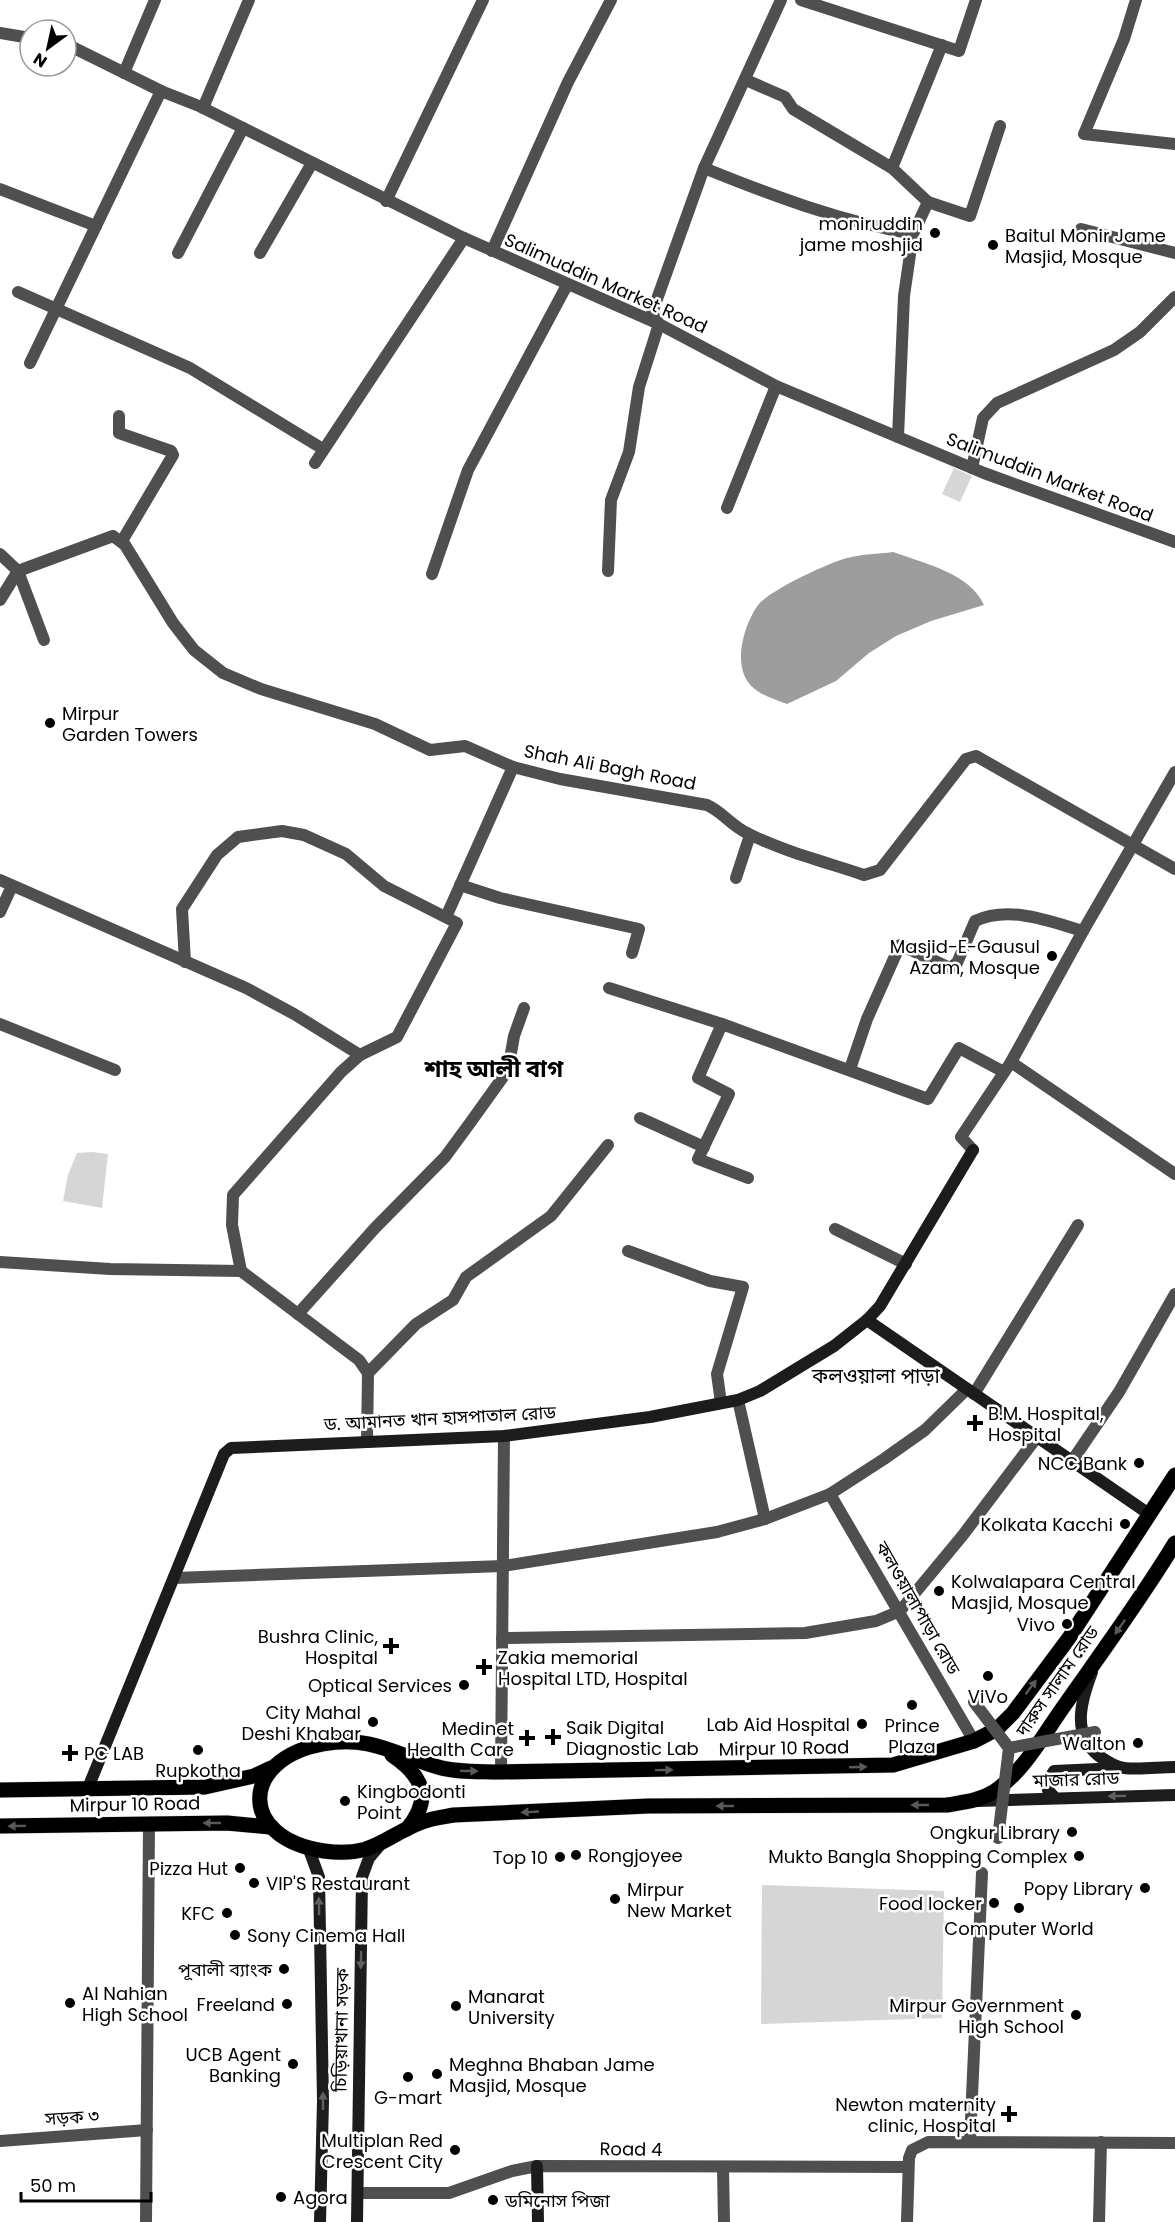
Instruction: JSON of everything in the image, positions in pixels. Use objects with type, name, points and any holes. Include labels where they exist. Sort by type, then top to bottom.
[{"type":"main road","name":"দারুস সালাম রোড","points":[[975,1741],[997,1729],[1013,1713],[1069,1638],[1175,1475]]},
{"type":"main road","name":"দারুস সালাম রোড","points":[[978,1801],[997,1789],[1016,1772],[1097,1660],[1175,1543]]},
{"type":"main road","name":"Mirpur 10 Road","points":[[374,1744],[453,1771],[501,1772],[893,1765],[975,1741]]},
{"type":"main road","points":[[406,1831],[415,1820],[420,1807],[422,1786],[416,1775],[404,1763],[374,1744],[342,1742],[322,1744],[300,1751],[271,1768],[262,1783],[261,1812],[270,1827],[282,1836],[308,1847],[342,1852],[381,1845],[423,1822],[454,1815],[648,1806],[947,1805],[978,1801]]},
{"type":"main road","name":"Mirpur 10 Road","points":[[0,1790],[205,1787],[254,1776],[271,1768]]},
{"type":"main road","name":"Mirpur 10 Road","points":[[0,1826],[246,1823],[270,1827]]},
{"type":"street","points":[[124,73],[155,0]]},
{"type":"street","points":[[203,108],[249,0]]},
{"type":"street","points":[[386,201],[483,0]]},
{"type":"street","points":[[492,251],[568,82],[610,0]]},
{"type":"street","points":[[608,571],[611,500],[629,452],[639,387],[659,324],[652,313],[704,168],[781,0]]},
{"type":"street","points":[[801,0],[959,51],[976,0]]},
{"type":"street","points":[[1136,0],[1124,39],[1084,134],[1175,144]]},
{"type":"street","points":[[0,33],[18,36]]},
{"type":"street","points":[[892,168],[942,45]]},
{"type":"street","name":"Salimuddin Market Road","points":[[78,50],[161,91],[203,108],[464,238],[659,324],[776,386],[972,468],[1175,542]]},
{"type":"street","points":[[746,80],[785,97],[793,110],[892,168],[928,202],[970,216],[1000,126]]},
{"type":"street","points":[[30,363],[161,91]]},
{"type":"street","points":[[178,253],[243,128]]},
{"type":"street","points":[[260,253],[312,163]]},
{"type":"street","points":[[704,168],[781,199],[869,226],[913,234]]},
{"type":"street","points":[[0,189],[96,226]]},
{"type":"street","points":[[898,437],[904,296],[913,234],[928,202]]},
{"type":"street","points":[[1081,229],[1175,254]]},
{"type":"street","points":[[315,463],[464,238]]},
{"type":"street","points":[[432,574],[468,470],[567,285]]},
{"type":"street","points":[[18,292],[190,368],[323,449]]},
{"type":"street","points":[[972,468],[983,418],[997,403],[1114,350],[1140,332],[1175,297]]},
{"type":"street","points":[[727,508],[776,386]]},
{"type":"street","points":[[0,600],[18,571],[99,540],[113,536],[122,541],[173,455],[171,451],[119,433],[119,416]]},
{"type":"street","name":"Shah Ali Bagh Road","points":[[122,541],[173,622],[194,650],[223,673],[261,689],[375,724],[430,750],[465,746],[513,767],[707,805],[716,809],[726,821],[750,835],[864,875],[872,874],[885,865],[966,759],[976,756],[1175,869]]},
{"type":"street","points":[[0,554],[18,571],[44,640]]},
{"type":"street","points":[[446,917],[513,767]]},
{"type":"street","points":[[1008,1067],[1175,772]]},
{"type":"street","points":[[185,962],[182,909],[217,855],[238,837],[282,831],[304,835],[345,854],[384,886],[457,923],[397,1037],[360,1055],[341,1072],[233,1195],[232,1225],[241,1271]]},
{"type":"street","points":[[736,878],[750,835]]},
{"type":"street","points":[[0,880],[275,1004],[360,1055]]},
{"type":"street","points":[[460,885],[500,898],[639,929],[632,953]]},
{"type":"street","points":[[0,912],[12,886]]},
{"type":"street","points":[[850,1069],[867,1018],[900,945],[950,968],[957,963],[975,921],[985,916],[1028,915],[1083,931]]},
{"type":"street","points":[[609,988],[722,1024],[777,1046],[850,1069],[928,1099],[958,1048],[1008,1067],[1175,1174]]},
{"type":"street","points":[[298,1314],[375,1228],[445,1157],[508,1070],[514,1036],[524,1008]]},
{"type":"street","points":[[0,1024],[115,1070]]},
{"type":"street","points":[[722,1024],[698,1078],[729,1094],[698,1159],[748,1178]]},
{"type":"street","name":"ড. আমানত খান হাসপাতাল রোড","points":[[88,1788],[224,1454],[231,1448],[504,1436],[650,1417],[738,1400],[801,1367],[867,1320],[880,1306],[973,1150],[961,1137],[1008,1067]]},
{"type":"street","points":[[640,1118],[704,1147]]},
{"type":"street","points":[[368,1373],[416,1324],[453,1300],[466,1277],[551,1216],[608,1145]]},
{"type":"street","points":[[175,1578],[503,1566],[674,1540],[765,1519],[830,1494],[884,1460],[925,1430],[970,1392],[1078,1225]]},
{"type":"street","points":[[835,1229],[906,1264]]},
{"type":"street","points":[[628,1251],[710,1281],[743,1287],[717,1374],[721,1403]]},
{"type":"street","points":[[0,1262],[110,1269],[241,1271],[359,1360],[368,1373],[367,1441]]},
{"type":"street","points":[[1072,1461],[1119,1392],[1175,1294]]},
{"type":"street","points":[[867,1320],[1149,1514]]},
{"type":"street","points":[[738,1400],[765,1519]]},
{"type":"street","points":[[501,1772],[504,1436]]},
{"type":"street","points":[[502,1638],[805,1633],[876,1621],[900,1611],[963,1535],[1037,1437]]},
{"type":"street","name":"কলওয়ালাপাড়া রোড","points":[[830,1494],[975,1741]]},
{"type":"street","name":"মাজার রোড","points":[[1097,1660],[1081,1708],[1084,1737],[1089,1748],[1122,1768],[1175,1767]]},
{"type":"street","points":[[974,1702],[1010,1748],[998,1838]]},
{"type":"street","points":[[1010,1748],[1095,1732]]},
{"type":"street","points":[[1054,1797],[1046,1783],[1054,1771],[1122,1768]]},
{"type":"street","name":"মাজার রোড","points":[[978,1801],[1175,1795]]},
{"type":"street","points":[[146,2222],[149,1824]]},
{"type":"street","name":"চিড়িয়াখানা সড়ক","points":[[357,2222],[362,1877],[369,1858],[381,1845]]},
{"type":"street","name":"চিড়িয়াখানা সড়ক","points":[[308,1847],[319,1877],[323,2101],[320,2222]]},
{"type":"street","points":[[970,2141],[982,1873]]},
{"type":"street","name":"সড়ক ৩","points":[[0,2141],[147,2130]]},
{"type":"street","points":[[907,2222],[908,2167],[912,2150],[928,2142],[1175,2143]]},
{"type":"street","points":[[1099,2222],[1101,2142]]},
{"type":"street","points":[[537,2166],[538,2222]]},
{"type":"street","name":"Road 4","points":[[358,2193],[449,2193],[512,2171],[537,2166],[908,2167]]},
{"type":"street","points":[[723,2168],[724,2222]]},
{"type":"shaded area","points":[[954,468],[972,476],[960,502],[942,494]]},
{"type":"shaded area","points":[[893,552],[957,577],[977,594],[984,605],[931,621],[896,636],[869,653],[836,681],[787,704],[754,689],[742,667],[742,643],[751,617],[764,599],[800,578],[838,561]]},
{"type":"shaded area","points":[[77,1153],[108,1154],[102,1208],[63,1201],[68,1175]]},
{"type":"shaded area","points":[[762,1885],[944,1891],[942,2018],[761,2024]]},
{"type":"place","name":"moniruddin jame moshjid","points":[[935,233]]},
{"type":"place","name":"Baitul Monir Jame Masjid, Mosque","points":[[993,245]]},
{"type":"place","name":"Mirpur Garden Towers","points":[[50,723]]},
{"type":"place","name":"Masjid-E-Gausul Azam, Mosque","points":[[1052,956]]},
{"type":"place","name":"B.M. Hospital, Hospital","points":[[975,1423]]},
{"type":"place","name":"NCC Bank","points":[[1139,1463]]},
{"type":"place","name":"Kolkata Kacchi","points":[[1125,1524]]},
{"type":"place","name":"Kolwalapara Central Masjid, Mosque","points":[[939,1591]]},
{"type":"place","name":"Vivo","points":[[1067,1624]]},
{"type":"place","name":"Bushra Clinic, Hospital","points":[[391,1646]]},
{"type":"place","name":"Zakia memorial Hospital LTD, Hospital","points":[[484,1667]]},
{"type":"place","name":"ViVo","points":[[988,1676]]},
{"type":"place","name":"Optical Services","points":[[464,1685]]},
{"type":"place","name":"Prince Plaza","points":[[912,1705]]},
{"type":"place","name":"City Mahal Deshi Khabar","points":[[373,1722]]},
{"type":"place","name":"Lab Aid Hospital","points":[[862,1724]]},
{"type":"place","name":"Saik Digital Diagnostic Lab","points":[[553,1737]]},
{"type":"place","name":"Medinet Health Care","points":[[527,1738]]},
{"type":"place","name":"Walton","points":[[1138,1743]]},
{"type":"place","name":"Rupkotha","points":[[198,1750]]},
{"type":"place","name":"PC LAB","points":[[70,1753]]},
{"type":"place","name":"Kingbodonti Point","points":[[345,1801]]},
{"type":"place","name":"Ongkur Library","points":[[1072,1832]]},
{"type":"place","name":"Rongjoyee","points":[[576,1855]]},
{"type":"place","name":"Mukto Bangla Shopping Complex","points":[[1079,1856]]},
{"type":"place","name":"Top 10","points":[[560,1857]]},
{"type":"place","name":"Pizza Hut","points":[[240,1868]]},
{"type":"place","name":"VIP'S Restaurant","points":[[254,1883]]},
{"type":"place","name":"Popy Library","points":[[1145,1888]]},
{"type":"place","name":"Mirpur New Market","points":[[615,1899]]},
{"type":"place","name":"Food locker","points":[[994,1903]]},
{"type":"place","name":"Computer World","points":[[1019,1908]]},
{"type":"place","name":"KFC","points":[[227,1913]]},
{"type":"place","name":"Sony Cinema Hall","points":[[235,1935]]},
{"type":"place","name":"পূবালী ব্যাংক","points":[[284,1969]]},
{"type":"place","name":"Al Nahian High School","points":[[70,2003]]},
{"type":"place","name":"Freeland","points":[[287,2004]]},
{"type":"place","name":"Manarat University","points":[[456,2006]]},
{"type":"place","name":"Mirpur Government High School","points":[[1076,2015]]},
{"type":"place","name":"UCB Agent Banking","points":[[293,2064]]},
{"type":"place","name":"Meghna Bhaban Jame Masjid, Mosque","points":[[437,2074]]},
{"type":"place","name":"G-mart","points":[[408,2077]]},
{"type":"place","name":"Newton maternity clinic, Hospital","points":[[1009,2114]]},
{"type":"place","name":"Multiplan Red Crescent City","points":[[455,2150]]},
{"type":"place","name":"Agora","points":[[281,2197]]},
{"type":"place","name":"ডমিনোস পিজা","points":[[493,2200]]},
{"type":"district","name":"শাহ আলী বাগ","points":[[494,1068]]},
{"type":"district","name":"কলওয়ালা পাড়া","points":[[876,1376]]}]
